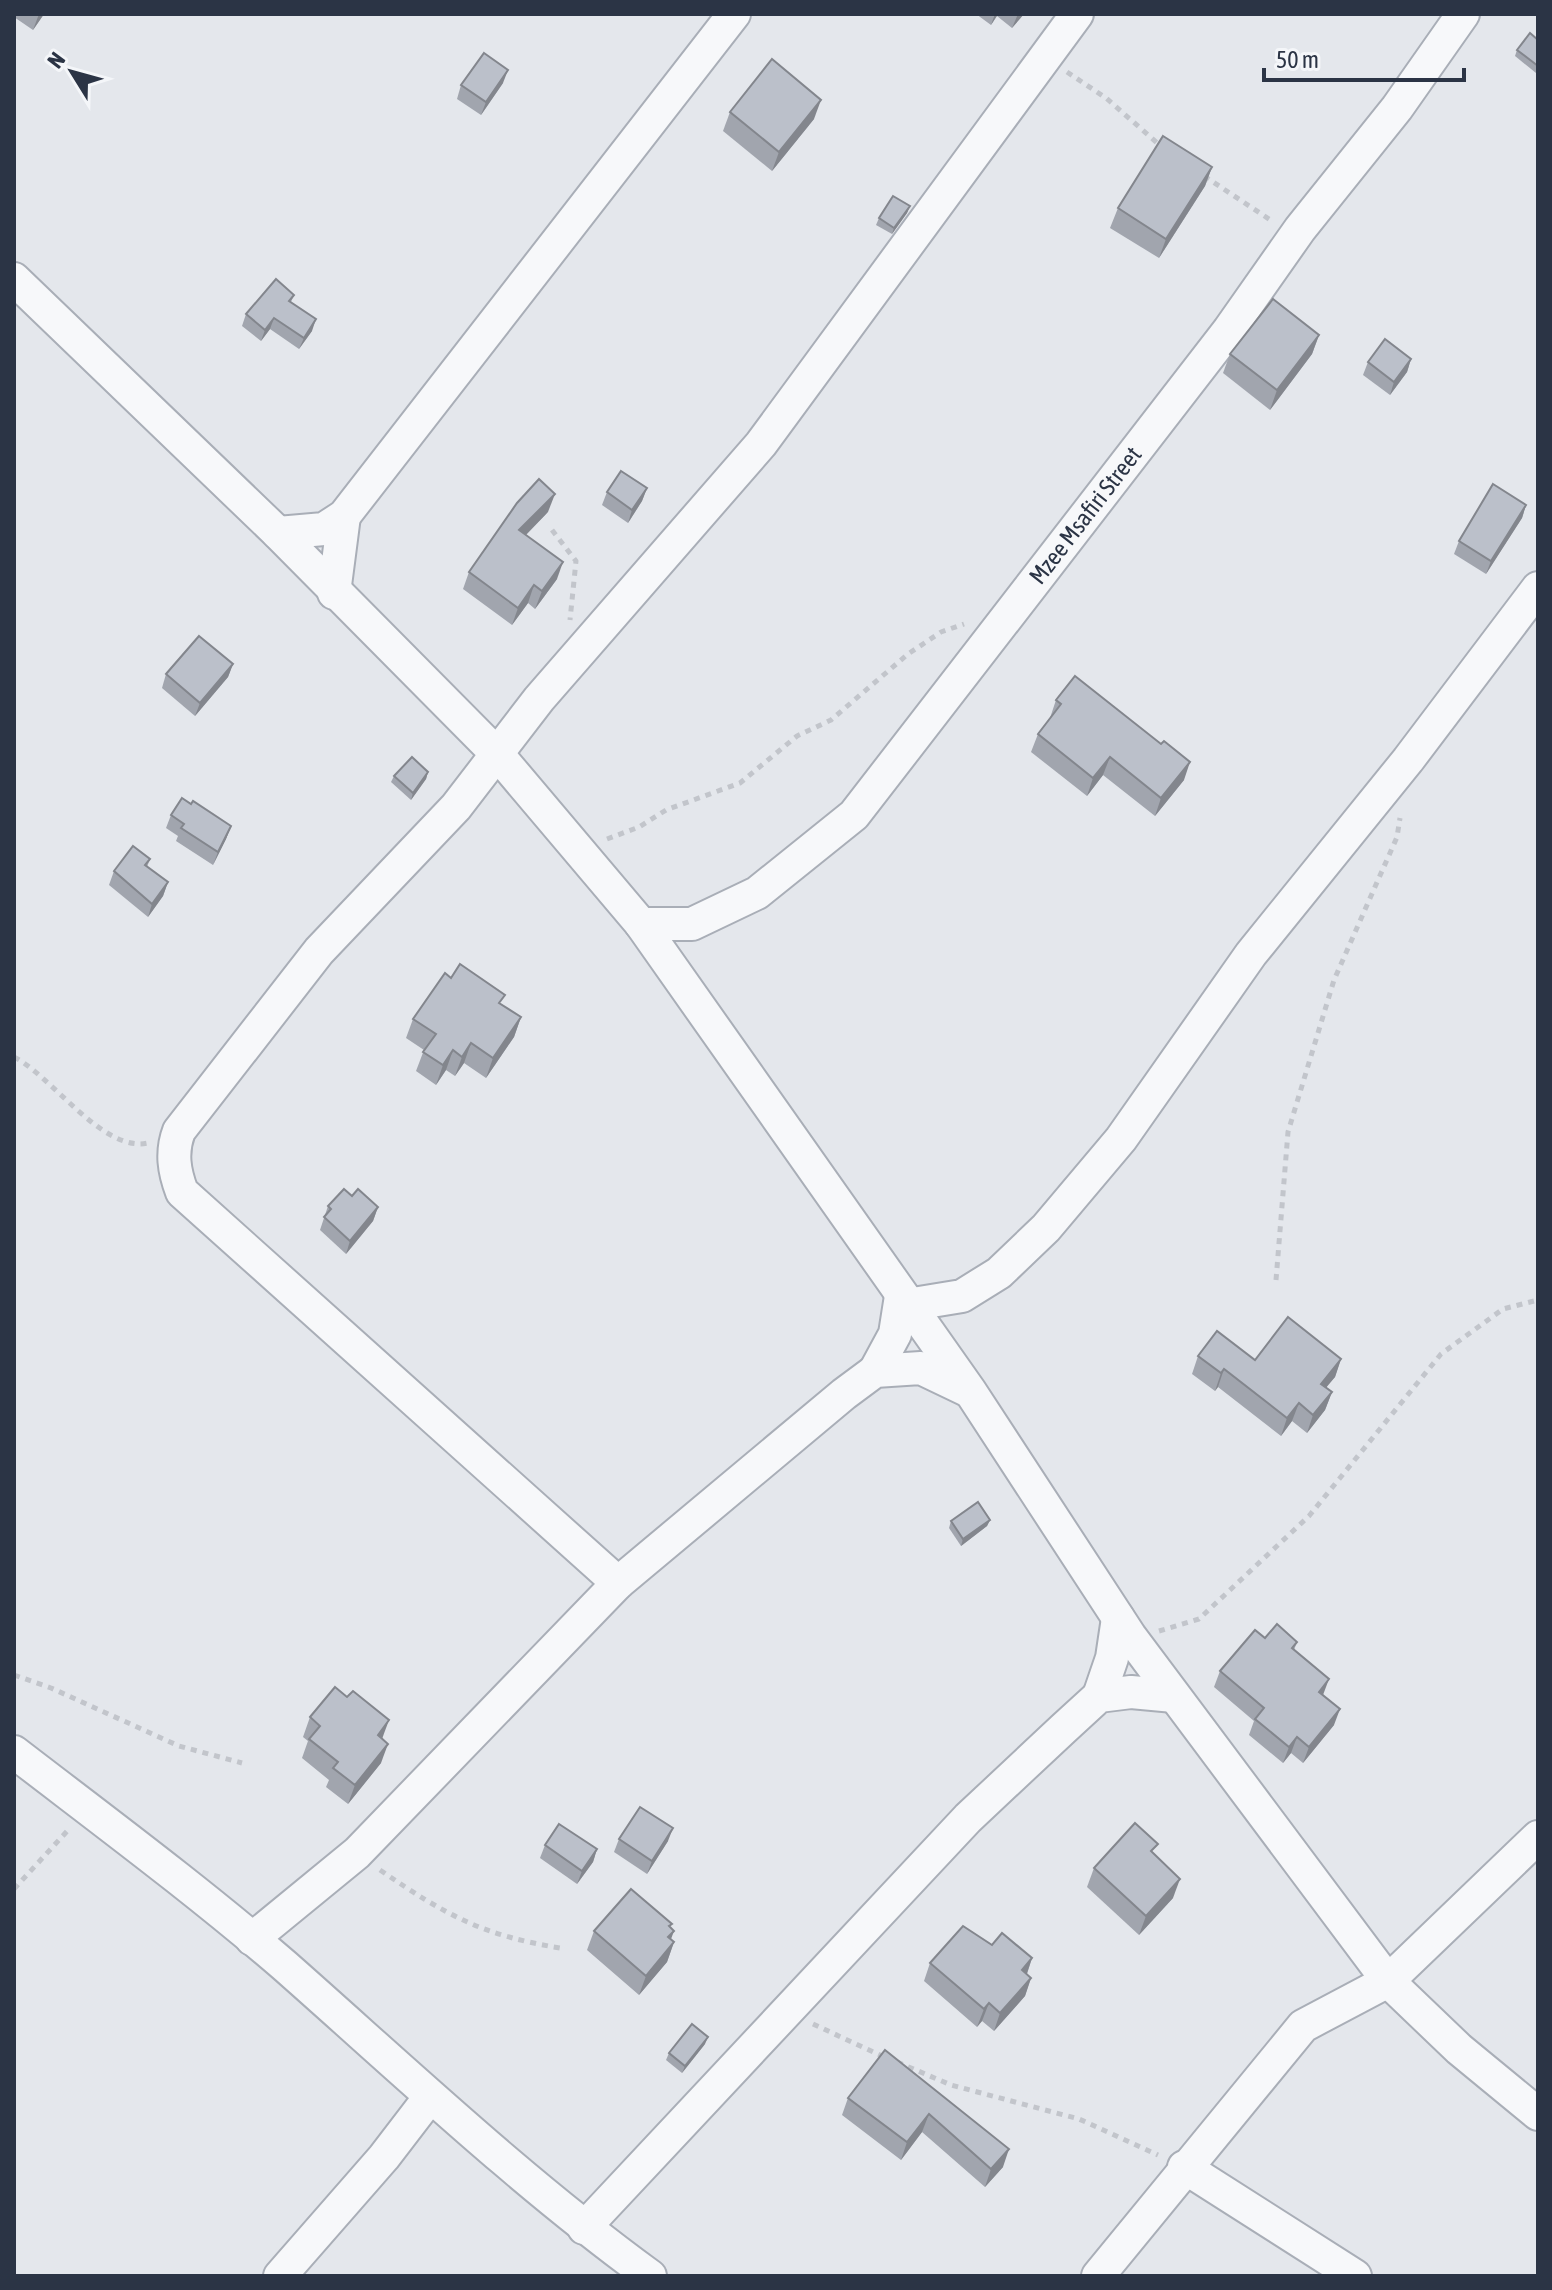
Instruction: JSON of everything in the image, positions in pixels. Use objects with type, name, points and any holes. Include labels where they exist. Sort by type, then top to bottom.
[{"type":"street","points":[[278,533],[324,529],[344,516],[734,14]]},
{"type":"street","points":[[618,1583],[182,1192],[175,1174],[173,1147],[179,1131],[319,951],[456,807],[499,756],[539,699],[761,444],[1077,14]]},
{"type":"street","name":"Mzee Msafiri Street","points":[[641,924],[692,924],[757,893],[854,815],[1229,330],[1300,229],[1397,108],[1463,14]]},
{"type":"street","points":[[14,279],[278,533],[334,593],[499,756],[641,924],[970,1391],[1124,1627],[1388,1981],[1459,2049],[1538,2114]]},
{"type":"street","points":[[334,593],[344,516]]},
{"type":"street","points":[[904,1301],[962,1296],[999,1273],[1046,1228],[1121,1139],[1251,954],[1408,760],[1538,588]]},
{"type":"street","points":[[252,1939],[357,1853],[618,1583],[773,1450],[875,1371],[895,1334],[904,1301]]},
{"type":"street","points":[[875,1371],[921,1368],[970,1391]]},
{"type":"street","points":[[584,2228],[968,1818],[1099,1696],[1124,1627]]},
{"type":"street","points":[[1099,1696],[1131,1692],[1174,1696]]},
{"type":"street","points":[[14,1752],[286,1967],[430,2097],[584,2228],[650,2276]]},
{"type":"street","points":[[1098,2276],[1184,2167],[1303,2026],[1388,1981],[1538,1837]]},
{"type":"street","points":[[286,1967],[296,1902]]},
{"type":"street","points":[[280,2276],[384,2157],[430,2097]]},
{"type":"street","points":[[1184,2167],[1355,2276]]},
{"type":"path","points":[[1044,57],[1106,98],[1150,140],[1177,157]]},
{"type":"path","points":[[1203,175],[1268,220],[1300,229]]},
{"type":"path","points":[[552,530],[576,561],[569,629],[581,650]]},
{"type":"path","points":[[573,843],[615,838],[666,810],[740,783],[797,736],[831,720],[908,654],[941,632],[968,623]]},
{"type":"path","points":[[1276,1280],[1275,1254],[1286,1183],[1288,1132],[1334,980],[1397,837],[1402,806]]},
{"type":"path","points":[[14,1057],[36,1069],[72,1105],[128,1145],[154,1142],[179,1131]]},
{"type":"path","points":[[1124,1627],[1179,1628],[1199,1619],[1309,1516],[1441,1354],[1503,1309],[1538,1300]]},
{"type":"path","points":[[14,1675],[51,1688],[179,1746],[242,1763]]},
{"type":"path","points":[[14,1889],[87,1809]]},
{"type":"path","points":[[357,1853],[465,1924],[510,1940],[560,1948]]},
{"type":"path","points":[[786,2010],[951,2085],[1079,2119],[1184,2167]]},
{"type":"building","points":[[1530,33],[1538,40],[1538,66],[1517,50]]},
{"type":"building","points":[[484,53],[508,70],[486,102],[461,85]]},
{"type":"building","points":[[772,59],[821,100],[779,152],[730,112]]},
{"type":"building","points":[[1163,136],[1212,167],[1166,239],[1118,208]]},
{"type":"building","points":[[893,196],[910,206],[894,228],[879,218]]},
{"type":"building","points":[[276,279],[294,295],[289,301],[316,319],[304,338],[274,318],[265,330],[246,314]]},
{"type":"building","points":[[1273,299],[1319,335],[1277,390],[1230,354]]},
{"type":"building","points":[[1385,339],[1411,359],[1394,382],[1368,362]]},
{"type":"building","points":[[621,471],[647,488],[632,510],[607,492]]},
{"type":"building","points":[[539,479],[555,494],[519,530],[563,562],[542,591],[534,585],[518,608],[469,572],[517,503]]},
{"type":"building","points":[[1493,484],[1526,505],[1491,561],[1459,541]]},
{"type":"building","points":[[199,636],[233,664],[200,703],[166,674]]},
{"type":"building","points":[[1075,676],[1161,744],[1164,741],[1190,762],[1161,798],[1110,757],[1093,778],[1038,734],[1061,704],[1056,700]]},
{"type":"building","points":[[412,757],[428,772],[413,793],[394,776]]},
{"type":"building","points":[[182,798],[191,804],[193,801],[231,826],[218,852],[181,828],[184,824],[171,815]]},
{"type":"building","points":[[133,846],[150,859],[145,865],[168,882],[152,904],[114,871]]},
{"type":"building","points":[[460,964],[505,995],[499,1003],[521,1017],[493,1058],[471,1043],[462,1057],[453,1050],[443,1065],[423,1052],[436,1034],[413,1019],[445,973],[451,978]]},
{"type":"building","points":[[344,1189],[352,1196],[358,1189],[378,1207],[350,1241],[324,1217],[331,1209],[328,1206]]},
{"type":"building","points":[[1288,1317],[1341,1359],[1321,1384],[1332,1392],[1313,1415],[1299,1403],[1287,1418],[1224,1369],[1221,1373],[1198,1356],[1217,1331],[1255,1360]]},
{"type":"building","points":[[978,1502],[990,1520],[963,1539],[951,1521]]},
{"type":"building","points":[[1277,1624],[1297,1642],[1292,1648],[1329,1679],[1319,1692],[1340,1709],[1309,1747],[1297,1737],[1289,1747],[1255,1719],[1264,1708],[1220,1671],[1255,1630],[1265,1638]]},
{"type":"building","points":[[335,1687],[347,1697],[353,1691],[389,1720],[378,1735],[388,1744],[355,1785],[333,1768],[338,1762],[309,1739],[320,1726],[310,1717]]},
{"type":"building","points":[[640,1807],[673,1828],[652,1861],[619,1839]]},
{"type":"building","points":[[1135,1823],[1158,1844],[1151,1851],[1180,1879],[1146,1916],[1094,1868]]},
{"type":"building","points":[[559,1824],[597,1849],[582,1871],[545,1845]]},
{"type":"building","points":[[631,1889],[672,1924],[669,1926],[674,1931],[668,1937],[674,1942],[646,1976],[594,1931]]},
{"type":"building","points":[[963,1926],[992,1945],[1002,1933],[1032,1958],[1022,1970],[1031,1978],[1000,2013],[989,2003],[984,2009],[930,1963]]},
{"type":"building","points":[[692,2024],[708,2037],[685,2066],[669,2053]]},
{"type":"building","points":[[885,2050],[1009,2149],[991,2169],[929,2114],[907,2142],[848,2098]]}]
